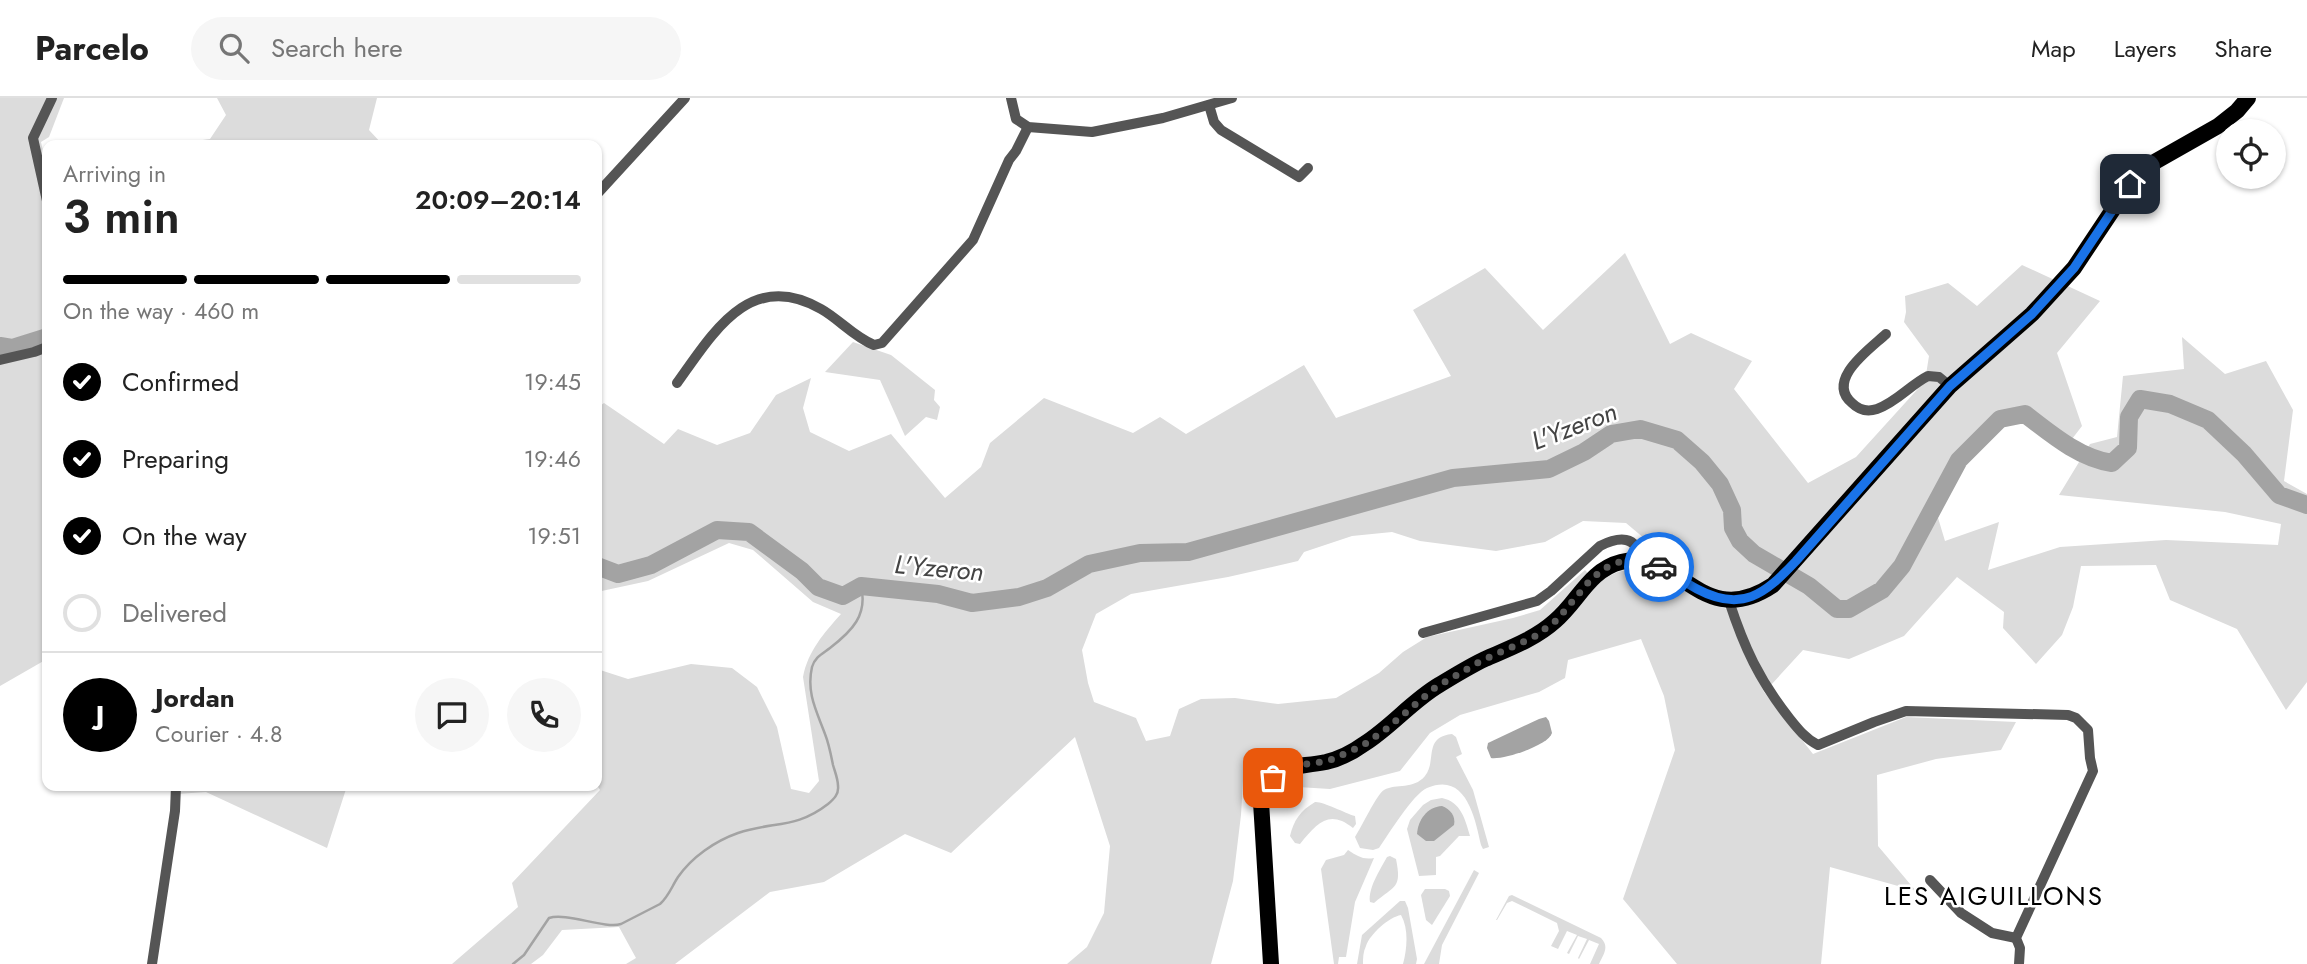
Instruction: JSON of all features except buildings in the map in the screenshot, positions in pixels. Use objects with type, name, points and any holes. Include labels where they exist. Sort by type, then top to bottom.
[{"type":"main road","points":[[1271,964],[1261,802],[1266,785],[1280,771],[1287,767],[1328,761],[1362,746],[1436,687],[1542,631],[1557,620],[1591,579],[1605,568],[1622,561],[1640,561],[1662,568],[1713,597],[1729,601],[1742,601],[1767,589],[1780,578],[1950,386],[2032,314],[2074,268],[2130,184],[2151,164],[2218,126],[2248,98]]},
{"type":"street","points":[[42,178],[33,138],[52,98]]},
{"type":"street","points":[[602,189],[685,98]]},
{"type":"street","points":[[1011,98],[1016,119],[1028,127],[1092,132],[1163,118],[1232,98]]},
{"type":"street","points":[[1209,105],[1214,122],[1221,130],[1299,177],[1308,168]]},
{"type":"street","points":[[677,383],[728,317],[742,305],[764,297],[786,295],[807,302],[829,314],[864,341],[874,345],[883,343],[973,240],[1009,160],[1028,127]]},
{"type":"street","points":[[1886,334],[1849,370],[1843,381],[1844,391],[1850,402],[1862,410],[1876,410],[1928,376],[1939,377],[1950,386]]},
{"type":"street","points":[[0,359],[42,349]]},
{"type":"street","points":[[1423,633],[1537,601],[1600,546],[1619,538],[1628,540],[1637,547],[1640,561]]},
{"type":"street","points":[[1729,601],[1742,642],[1769,692],[1801,732],[1818,745],[1906,711],[2056,714],[2068,715],[2083,723],[2088,730],[2093,771],[2015,937],[2020,948],[2019,964]]},
{"type":"street","points":[[152,964],[176,791]]},
{"type":"street","points":[[1930,880],[1961,913],[1992,933],[2015,937]]},
{"type":"shaded area","points":[[0,98],[64,98],[49,137],[41,142],[42,662],[0,686]]},
{"type":"shaded area","points":[[217,98],[377,98],[369,130],[378,140],[202,140],[210,139],[226,115]]},
{"type":"shaded area","points":[[1625,253],[1670,344],[1691,333],[1752,361],[1734,389],[1808,483],[1856,457],[1925,381],[1929,356],[1904,322],[1905,296],[1948,283],[1977,306],[2022,265],[2100,301],[2057,353],[2082,426],[2062,452],[2024,419],[2003,422],[1965,461],[1936,511],[1945,541],[1999,522],[1988,570],[2060,547],[2166,540],[2278,545],[2281,524],[2225,512],[2059,495],[2090,444],[2117,437],[2123,376],[2184,369],[2182,337],[2225,374],[2266,361],[2293,410],[2284,481],[2307,494],[2307,682],[2286,710],[2237,629],[2170,600],[2156,565],[2081,566],[2073,607],[2062,635],[2036,664],[2003,628],[2004,612],[1957,577],[1904,636],[1849,659],[1803,650],[1771,685],[1744,640],[1733,609],[1709,587],[1651,553],[1645,539],[1626,523],[1583,521],[1545,542],[1496,551],[1420,541],[1392,532],[1352,536],[1304,552],[1298,561],[1228,577],[1131,594],[1096,614],[1082,650],[1094,702],[1136,718],[1146,741],[1170,736],[1179,709],[1201,699],[1235,698],[1278,704],[1336,698],[1379,673],[1403,652],[1427,637],[1540,610],[1585,570],[1597,583],[1619,572],[1636,570],[1662,578],[1730,610],[1740,643],[1764,692],[1813,754],[1906,717],[2016,722],[2001,750],[1936,759],[1877,775],[1878,846],[1916,891],[1830,867],[1821,964],[1677,964],[1623,899],[1675,750],[1664,696],[1641,639],[1568,660],[1565,678],[1539,692],[1460,715],[1430,733],[1400,771],[1330,789],[1243,781],[1233,881],[1211,964],[1067,964],[1087,947],[1104,913],[1110,846],[1075,737],[951,853],[905,834],[824,882],[770,892],[675,964],[626,964],[636,958],[619,927],[562,930],[543,955],[531,964],[452,964],[518,907],[512,883],[599,791],[602,791],[602,671],[628,679],[691,664],[732,668],[757,687],[777,727],[791,789],[809,793],[819,781],[803,677],[813,651],[841,614],[813,602],[753,550],[729,543],[648,581],[602,591],[604,403],[664,444],[678,429],[717,445],[750,433],[776,395],[811,378],[803,408],[810,432],[849,451],[891,434],[945,498],[981,467],[990,443],[1044,398],[1133,433],[1160,417],[1186,434],[1304,365],[1336,418],[1451,376],[1413,310],[1485,268],[1543,330]]},
{"type":"shaded area","points":[[853,342],[891,355],[935,390],[934,400],[940,407],[937,420],[926,417],[905,436],[880,380],[825,372]]},
{"type":"shaded area","points":[[1546,717],[1552,733],[1549,738],[1535,747],[1515,754],[1491,758],[1488,743]]},
{"type":"shaded area","points":[[1452,734],[1456,737],[1462,754],[1456,757],[1473,790],[1489,847],[1483,849],[1472,811],[1460,791],[1440,784],[1427,788],[1415,798],[1379,848],[1360,848],[1355,837],[1381,793],[1389,788],[1410,785],[1425,776],[1437,740]]},
{"type":"shaded area","points":[[177,791],[345,791],[327,848],[206,792],[177,794]]},
{"type":"shaded area","points":[[1442,798],[1458,807],[1470,836],[1459,836],[1436,857],[1436,875],[1419,876],[1407,829],[1410,820],[1423,805]]},
{"type":"shaded area","points":[[1315,802],[1355,816],[1356,824],[1353,828],[1345,822],[1330,819],[1312,830],[1300,844],[1295,843],[1290,836],[1296,821],[1305,809]]},
{"type":"shaded area","points":[[1442,806],[1452,813],[1454,825],[1434,841],[1426,841],[1417,834],[1419,824],[1424,815]]},
{"type":"shaded area","points":[[1348,850],[1360,857],[1374,858],[1355,902],[1346,957],[1339,957],[1338,964],[1334,964],[1321,869],[1326,860],[1344,855]]},
{"type":"shaded area","points":[[1390,856],[1396,859],[1398,876],[1395,886],[1374,903],[1370,902],[1375,879]]},
{"type":"shaded area","points":[[1474,870],[1479,873],[1442,945],[1439,964],[1424,964]]},
{"type":"shaded area","points":[[1425,889],[1445,889],[1450,896],[1432,925],[1426,920],[1421,895]]},
{"type":"shaded area","points":[[1512,895],[1601,938],[1605,948],[1599,964],[1590,964],[1599,944],[1589,940],[1579,959],[1587,939],[1578,936],[1569,954],[1567,953],[1577,935],[1567,931],[1558,949],[1551,946],[1559,931],[1557,923],[1512,901],[1507,903],[1496,920]]},
{"type":"shaded area","points":[[1400,901],[1405,901],[1408,908],[1416,964],[1403,964],[1406,939],[1401,915],[1376,931],[1365,948],[1363,964],[1357,964],[1362,935]]},
{"type":"waterway","name":"L'Yzeron","points":[[0,346],[12,348],[42,339]]},
{"type":"waterway","name":"L'Yzeron","points":[[602,568],[618,574],[651,565],[717,530],[749,532],[802,571],[818,587],[843,596],[861,586],[938,594],[972,603],[1019,597],[1047,588],[1089,564],[1140,553],[1188,552],[1453,478],[1549,469],[1584,452],[1611,434],[1640,429],[1677,440],[1702,462],[1720,484],[1732,510],[1733,528],[1740,541],[1754,554],[1809,586],[1837,609],[1849,609],[1882,590],[1902,566],[1959,460],[2000,419],[2025,414],[2077,451],[2112,463],[2128,448],[2129,417],[2140,399],[2170,404],[2208,420],[2244,454],[2279,495],[2307,505]]},
{"type":"waterway","points":[[513,964],[524,955],[549,918],[565,917],[621,924],[660,904],[678,877],[697,856],[721,840],[751,829],[806,817],[834,798],[838,791],[838,781],[828,742],[813,702],[810,685],[812,667],[817,658],[856,622],[862,606],[861,586]]},
{"type":"way so far","points":[[1273,778],[1287,767],[1328,761],[1362,746],[1436,687],[1481,661],[1534,637],[1557,620],[1591,579],[1605,568],[1622,561],[1640,561],[1659,567]]},
{"type":"district","name":"LES AIGUILLONS","points":[[1994,896]]},
{"type":"route","points":[[1659,567],[1713,597],[1729,601],[1742,601],[1773,585],[1950,386],[2032,314],[2074,268],[2130,184]]}]
